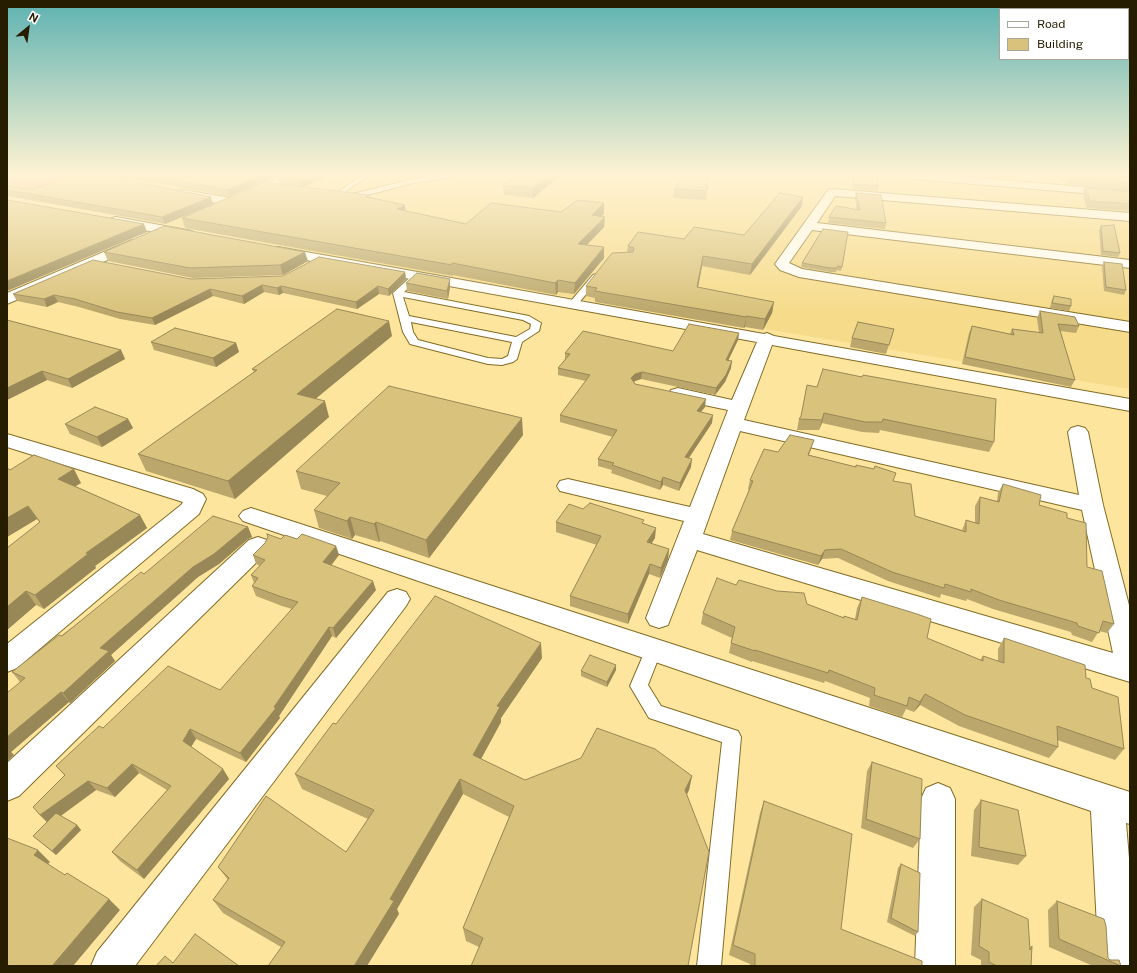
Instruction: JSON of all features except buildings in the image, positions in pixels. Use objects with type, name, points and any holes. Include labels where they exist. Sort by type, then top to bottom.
[{"type":"street","points":[[117,221],[202,237]]},
{"type":"street","points":[[810,221],[782,264],[785,267],[799,273],[1130,327]]},
{"type":"street","points":[[7,299],[98,264],[164,230],[184,222]]},
{"type":"street","points":[[807,226],[1130,264]]},
{"type":"street","points":[[262,248],[574,303],[1130,405]]},
{"type":"street","points":[[659,618],[755,365],[767,338]]},
{"type":"street","points":[[663,391],[736,415],[1092,505]]},
{"type":"street","points":[[1078,432],[1092,505],[1130,665]]},
{"type":"street","points":[[7,660],[191,509],[195,499],[185,494],[8,441]]},
{"type":"street","points":[[568,486],[1130,670]]},
{"type":"street","points":[[251,516],[1118,804],[1119,966]]},
{"type":"street","points":[[7,785],[258,546]]},
{"type":"street","points":[[111,966],[397,599]]},
{"type":"street","points":[[935,966],[938,799]]},
{"type":"lane","points":[[308,267],[322,259]]},
{"type":"lane","points":[[574,303],[600,272]]},
{"type":"lane","points":[[397,293],[417,276]]},
{"type":"lane","points":[[397,293],[408,332],[414,342],[488,361],[502,362],[513,357],[517,340]]},
{"type":"lane","points":[[397,293],[526,318],[536,323],[534,331],[517,340],[405,318]]},
{"type":"lane","points":[[654,649],[639,686],[655,712],[732,737],[710,966]]},
{"type":"shaded area","points":[[153,221],[1130,221],[1130,389],[357,262]]}]
